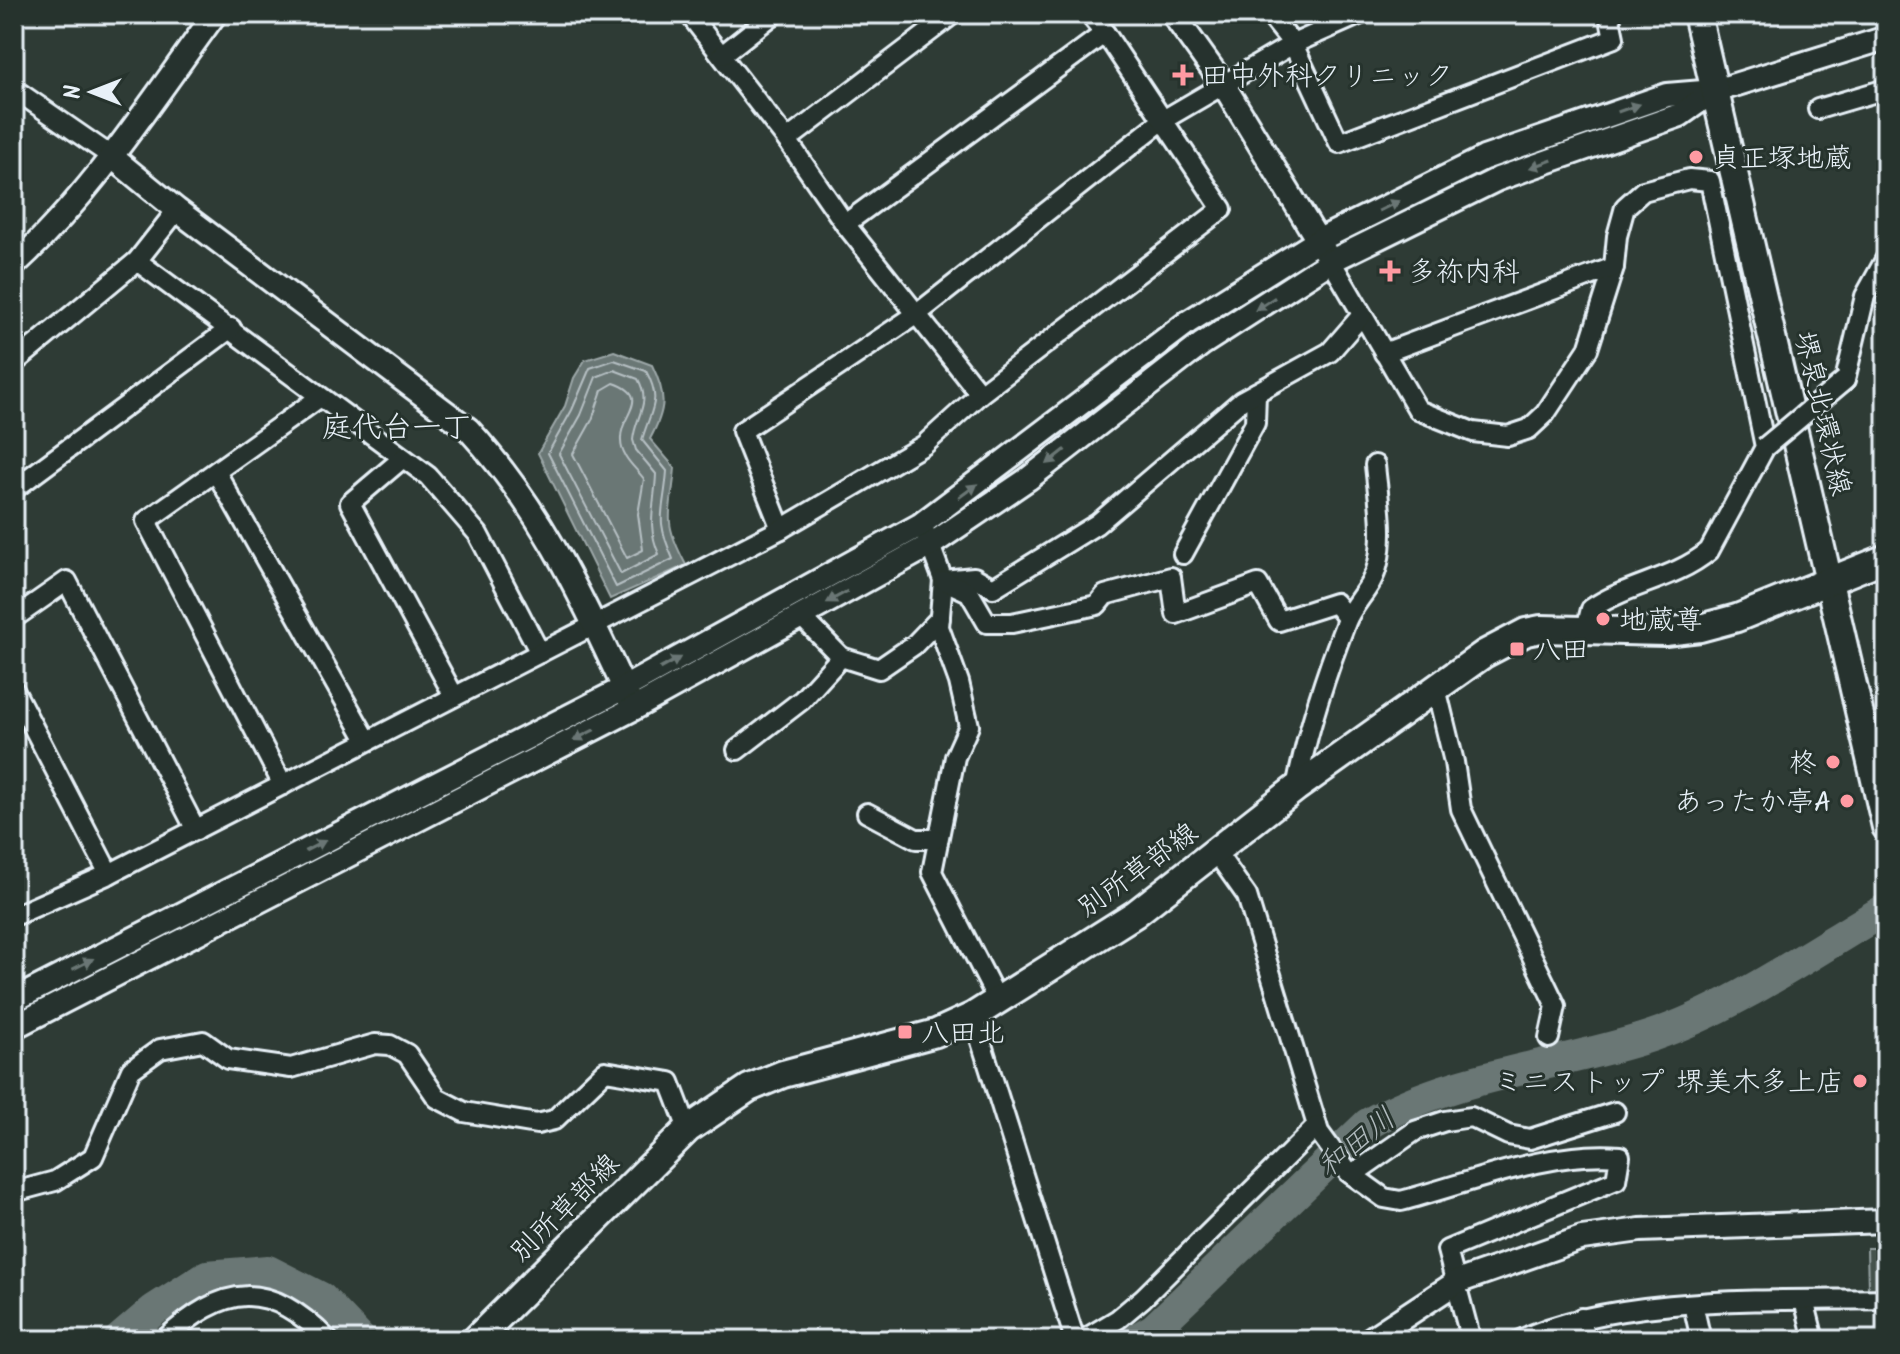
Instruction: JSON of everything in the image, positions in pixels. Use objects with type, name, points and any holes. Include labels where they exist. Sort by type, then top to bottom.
[{"type":"main road","name":"堺泉北環状線","points":[[1697,14],[1886,827]]},
{"type":"main road","name":"別所草部線","points":[[475,1340],[688,1129],[749,1088],[783,1074],[936,1033],[973,1016],[1135,914],[1296,788],[1484,654],[1526,632],[1586,629],[1665,632],[1700,628],[1737,618],[1830,583],[1886,558]]},
{"type":"street","points":[[14,265],[38,243],[111,156],[215,14]]},
{"type":"street","points":[[689,14],[787,140],[845,224],[980,394]]},
{"type":"street","points":[[722,55],[774,14]]},
{"type":"street","points":[[787,140],[953,14]]},
{"type":"street","points":[[15,912],[109,874],[781,529],[924,445],[980,394],[1222,209],[1105,33],[1089,14]]},
{"type":"street","points":[[1173,14],[1223,84],[1418,410],[1492,437],[1521,432],[1545,414],[1588,349],[1614,267],[1617,236],[1625,207],[1643,191],[1689,179],[1710,181],[1765,447]]},
{"type":"street","points":[[1269,14],[1293,44],[1339,143],[1614,38],[1609,14]]},
{"type":"street","points":[[781,529],[742,431],[917,314],[1163,120],[1293,44],[1361,14]]},
{"type":"street","points":[[845,224],[1105,33]]},
{"type":"street","points":[[14,1027],[633,709],[801,616],[926,535],[1188,322],[1319,240],[1484,158],[1667,95],[1715,91],[1886,38]]},
{"type":"street","points":[[14,89],[111,156],[177,210],[468,429],[500,465],[542,523],[633,709]]},
{"type":"street","points":[[1818,109],[1886,89]]},
{"type":"street","points":[[14,1000],[926,535],[1028,479],[1202,344],[1331,261],[1498,179],[1680,115],[1715,91]]},
{"type":"street","points":[[14,363],[137,261],[177,210]]},
{"type":"street","points":[[1586,629],[1591,609],[1607,598],[1695,563],[1709,551],[1765,447],[1845,380],[1865,296],[1886,258]]},
{"type":"street","points":[[137,261],[428,476],[478,534],[540,653]]},
{"type":"street","points":[[1384,353],[1614,267]]},
{"type":"street","points":[[943,580],[974,577],[993,588],[1097,524],[1241,401],[1330,352],[1362,315]]},
{"type":"street","points":[[14,489],[231,328]]},
{"type":"street","points":[[1183,554],[1255,423],[1256,393]]},
{"type":"street","points":[[283,785],[146,521],[319,398]]},
{"type":"street","points":[[403,458],[350,503],[454,696]]},
{"type":"street","points":[[1296,788],[1304,749],[1347,618],[1368,591],[1378,564],[1382,531],[1375,465]]},
{"type":"street","points":[[216,472],[367,740]]},
{"type":"street","points":[[926,535],[943,580],[940,618],[969,726],[955,757],[936,839],[932,872],[998,1001]]},
{"type":"street","points":[[943,580],[969,592],[987,623],[1012,623],[1097,605],[1105,595],[1171,577],[1176,614],[1258,584],[1279,621],[1335,603],[1347,618]]},
{"type":"street","points":[[14,618],[67,581],[196,830]]},
{"type":"street","points":[[801,616],[841,657],[879,669],[914,645],[940,618]]},
{"type":"street","points":[[737,750],[802,700],[841,657]]},
{"type":"street","points":[[1436,688],[1454,762],[1461,809],[1556,1006],[1549,1038]]},
{"type":"street","points":[[14,690],[109,874]]},
{"type":"street","points":[[867,813],[916,839],[936,839]]},
{"type":"street","points":[[1216,852],[1247,896],[1318,1129],[1350,1174],[1384,1198],[1401,1201],[1543,1163],[1596,1154],[1620,1156],[1616,1180],[1447,1250],[1471,1340]]},
{"type":"street","points":[[973,1016],[1075,1340]]},
{"type":"street","points":[[14,1192],[55,1181],[93,1157],[131,1070],[160,1049],[203,1041],[228,1059],[291,1068],[375,1044],[390,1045],[407,1054],[437,1098],[464,1112],[537,1124],[554,1120],[605,1071],[670,1082],[688,1129]]},
{"type":"street","points":[[1350,1174],[1415,1131],[1445,1121],[1471,1117],[1508,1135],[1530,1139],[1615,1112]]},
{"type":"street","points":[[1083,1340],[1118,1319],[1143,1298],[1318,1129]]},
{"type":"street","points":[[1369,1340],[1457,1282],[1582,1238],[1640,1230],[1886,1221]]},
{"type":"street","points":[[164,1340],[193,1313],[218,1301],[247,1295],[295,1309],[328,1340]]},
{"type":"street","points":[[1520,1340],[1581,1318],[1693,1304],[1886,1299]]},
{"type":"street","points":[[1804,1300],[1814,1340]]},
{"type":"street","points":[[1693,1304],[1701,1340]]},
{"type":"street","points":[[1581,1318],[1586,1340]]},
{"type":"shaded area","points":[[1867,1248],[1886,1248],[1886,1288],[1868,1289]]},
{"type":"water","points":[[614,351],[652,365],[660,385],[662,411],[650,439],[675,468],[670,526],[686,565],[610,599],[538,453],[565,406],[574,378],[585,360]]},
{"type":"waterway","name":"和田川","points":[[1135,1340],[1154,1329],[1368,1124],[1401,1107],[1470,1082],[1616,1047],[1682,1024],[1742,995],[1886,909]]},
{"type":"waterway","name":"和田川","points":[[119,1340],[154,1310],[207,1276],[268,1271],[321,1298],[361,1340]]},
{"type":"place","name":"田中外科クリニック","points":[[1183,75]]},
{"type":"place","name":"貞正塚地蔵","points":[[1696,157]]},
{"type":"place","name":"多祢内科","points":[[1390,271]]},
{"type":"place","name":"地蔵尊","points":[[1603,619]]},
{"type":"place","name":"八田","points":[[1517,649]]},
{"type":"place","name":"柊","points":[[1833,762]]},
{"type":"place","name":"あったか亭A","points":[[1847,801]]},
{"type":"place","name":"八田北","points":[[905,1032]]},
{"type":"place","name":"ミニストップ 堺美木多上店","points":[[1860,1081]]},
{"type":"district","name":"庭代台一丁","points":[[397,427]]}]
